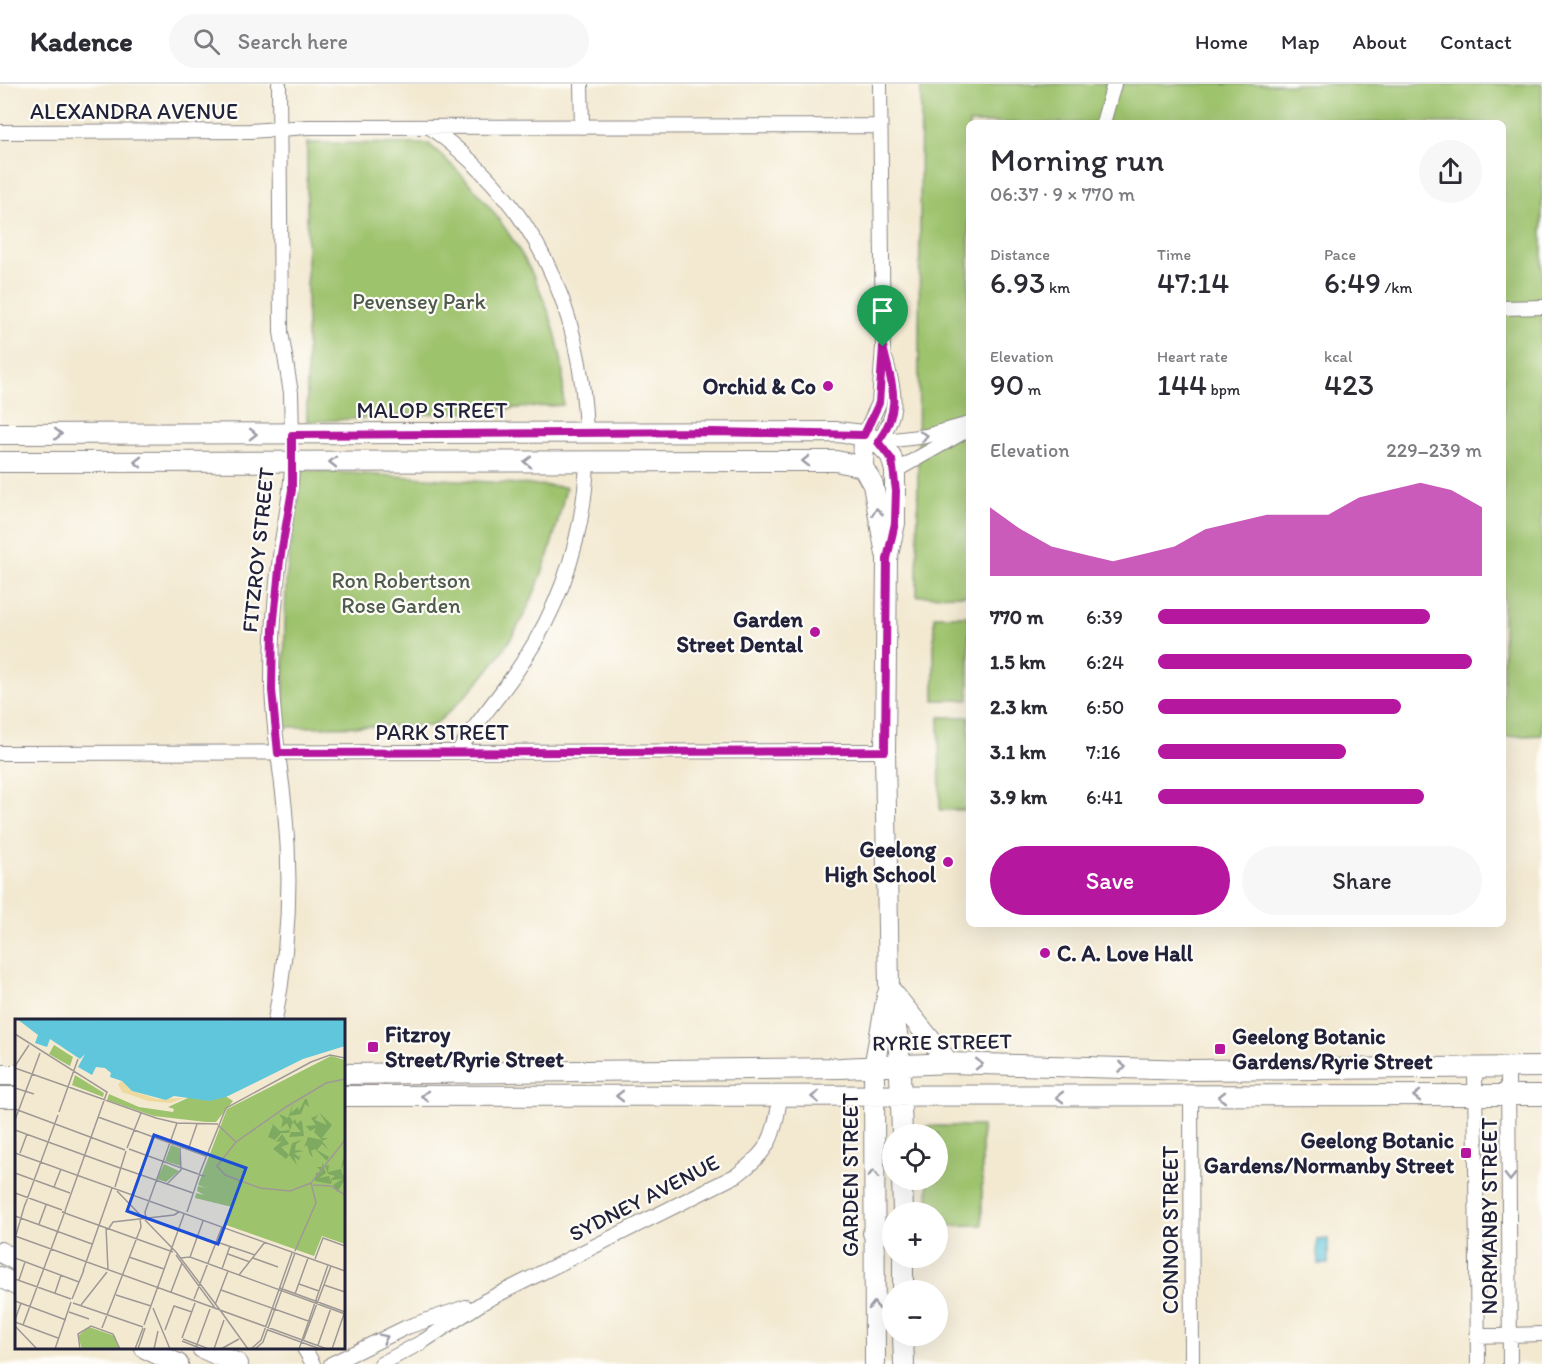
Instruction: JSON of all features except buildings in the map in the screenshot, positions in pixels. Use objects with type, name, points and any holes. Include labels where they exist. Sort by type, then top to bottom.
[{"type":"street","name":"FITZROY STREET","points":[[275,1019],[284,958],[288,872],[285,812],[272,690],[274,620],[283,536],[292,490],[291,393],[281,343],[279,84]]},
{"type":"street","points":[[581,84],[582,127]]},
{"type":"street","name":"GARDEN STREET","points":[[880,84],[883,347],[879,403],[863,467],[873,485],[878,523],[887,559]]},
{"type":"street","points":[[1104,120],[1114,84]]},
{"type":"street","name":"ALEXANDRA AVENUE","points":[[0,132],[880,126]]},
{"type":"street","points":[[431,129],[465,155],[493,184],[522,221],[547,264],[570,322],[580,357],[586,433],[585,496],[580,527],[567,571],[551,612],[525,658],[458,752]]},
{"type":"street","points":[[1506,308],[1542,307]]},
{"type":"street","points":[[871,439],[926,436],[966,425]]},
{"type":"street","points":[[895,471],[966,431]]},
{"type":"street","points":[[710,432],[710,461]]},
{"type":"street","name":"MALOP STREET","points":[[0,434],[292,435],[710,432],[871,439]]},
{"type":"street","name":"GARDEN STREET","points":[[871,439],[891,456],[895,471],[895,523],[887,559],[885,751],[889,988],[900,1065],[901,1124]]},
{"type":"street","points":[[0,462],[836,461],[863,467]]},
{"type":"street","name":"PARK STREET","points":[[0,753],[885,751]]},
{"type":"street","points":[[889,988],[949,1063]]},
{"type":"street","name":"GARDEN STREET","points":[[882,1218],[874,1066],[889,988]]},
{"type":"street","name":"RYRIE STREET","points":[[345,1074],[949,1063],[1191,1070],[1542,1067]]},
{"type":"street","name":"NORMANBY STREET","points":[[1475,1068],[1478,1364]]},
{"type":"street","name":"NORMANBY STREET","points":[[1508,1068],[1510,1364]]},
{"type":"street","points":[[1191,1070],[1191,1097]]},
{"type":"street","points":[[345,1096],[1542,1095]]},
{"type":"street","name":"SYDNEY AVENUE","points":[[381,1364],[422,1342],[485,1301],[690,1200],[745,1169],[758,1158],[772,1138],[780,1097]]},
{"type":"street","name":"CONNOR STREET","points":[[1191,1097],[1192,1364]]},
{"type":"street","name":"GARDEN STREET","points":[[875,1364],[882,1249]]},
{"type":"street","points":[[0,1252],[15,1260]]},
{"type":"street","points":[[0,1277],[15,1284]]},
{"type":"street","name":"SYDNEY AVENUE","points":[[338,1359],[407,1327],[485,1301]]},
{"type":"street","points":[[1477,1336],[1542,1334]]},
{"type":"street","points":[[903,1346],[904,1364]]},
{"type":"street","points":[[149,1349],[178,1364]]},
{"type":"street","points":[[208,1349],[230,1356]]},
{"type":"street","points":[[305,1349],[313,1364]]},
{"type":"green space","points":[[921,84],[1542,84],[1542,735],[1506,737],[1506,120],[966,120],[966,595],[917,596]]},
{"type":"green space","name":"Pevensey Park","points":[[307,143],[429,144],[453,166],[496,216],[531,271],[555,332],[563,369],[563,405],[307,422]]},
{"type":"green space","name":"Ron Robertson Rose Garden","points":[[302,470],[566,487],[547,558],[522,619],[486,674],[433,726],[283,727],[286,580]]},
{"type":"green space","points":[[934,616],[966,616],[966,700],[934,700]]},
{"type":"green space","points":[[939,717],[966,717],[966,810],[940,810]]},
{"type":"green space","points":[[948,1126],[982,1126],[982,1225],[948,1226],[948,1202],[928,1202],[928,1190],[948,1190]]},
{"type":"water","points":[[1328,1239],[1328,1264],[1318,1264],[1317,1240]]},
{"type":"place","name":"Orchid & Co","points":[[828,386]]},
{"type":"place","name":"Garden Street Dental","points":[[815,632]]},
{"type":"place","name":"Geelong High School","points":[[948,862]]},
{"type":"place","name":"C. A. Love Hall","points":[[1045,953]]},
{"type":"place","name":"Fitzroy Street/Ryrie Street","points":[[373,1047]]},
{"type":"place","name":"Geelong Botanic Gardens/Ryrie Street","points":[[1220,1049]]},
{"type":"place","name":"Geelong Botanic Gardens/Normanby Street","points":[[1466,1153]]},
{"type":"route","points":[[883,347],[894,392],[894,410],[889,428],[878,442],[889,453],[892,460],[896,491],[895,523],[887,559],[885,751],[278,753],[272,690],[273,629],[283,536],[292,490],[292,435],[837,432],[864,435],[879,403],[883,347]]}]
